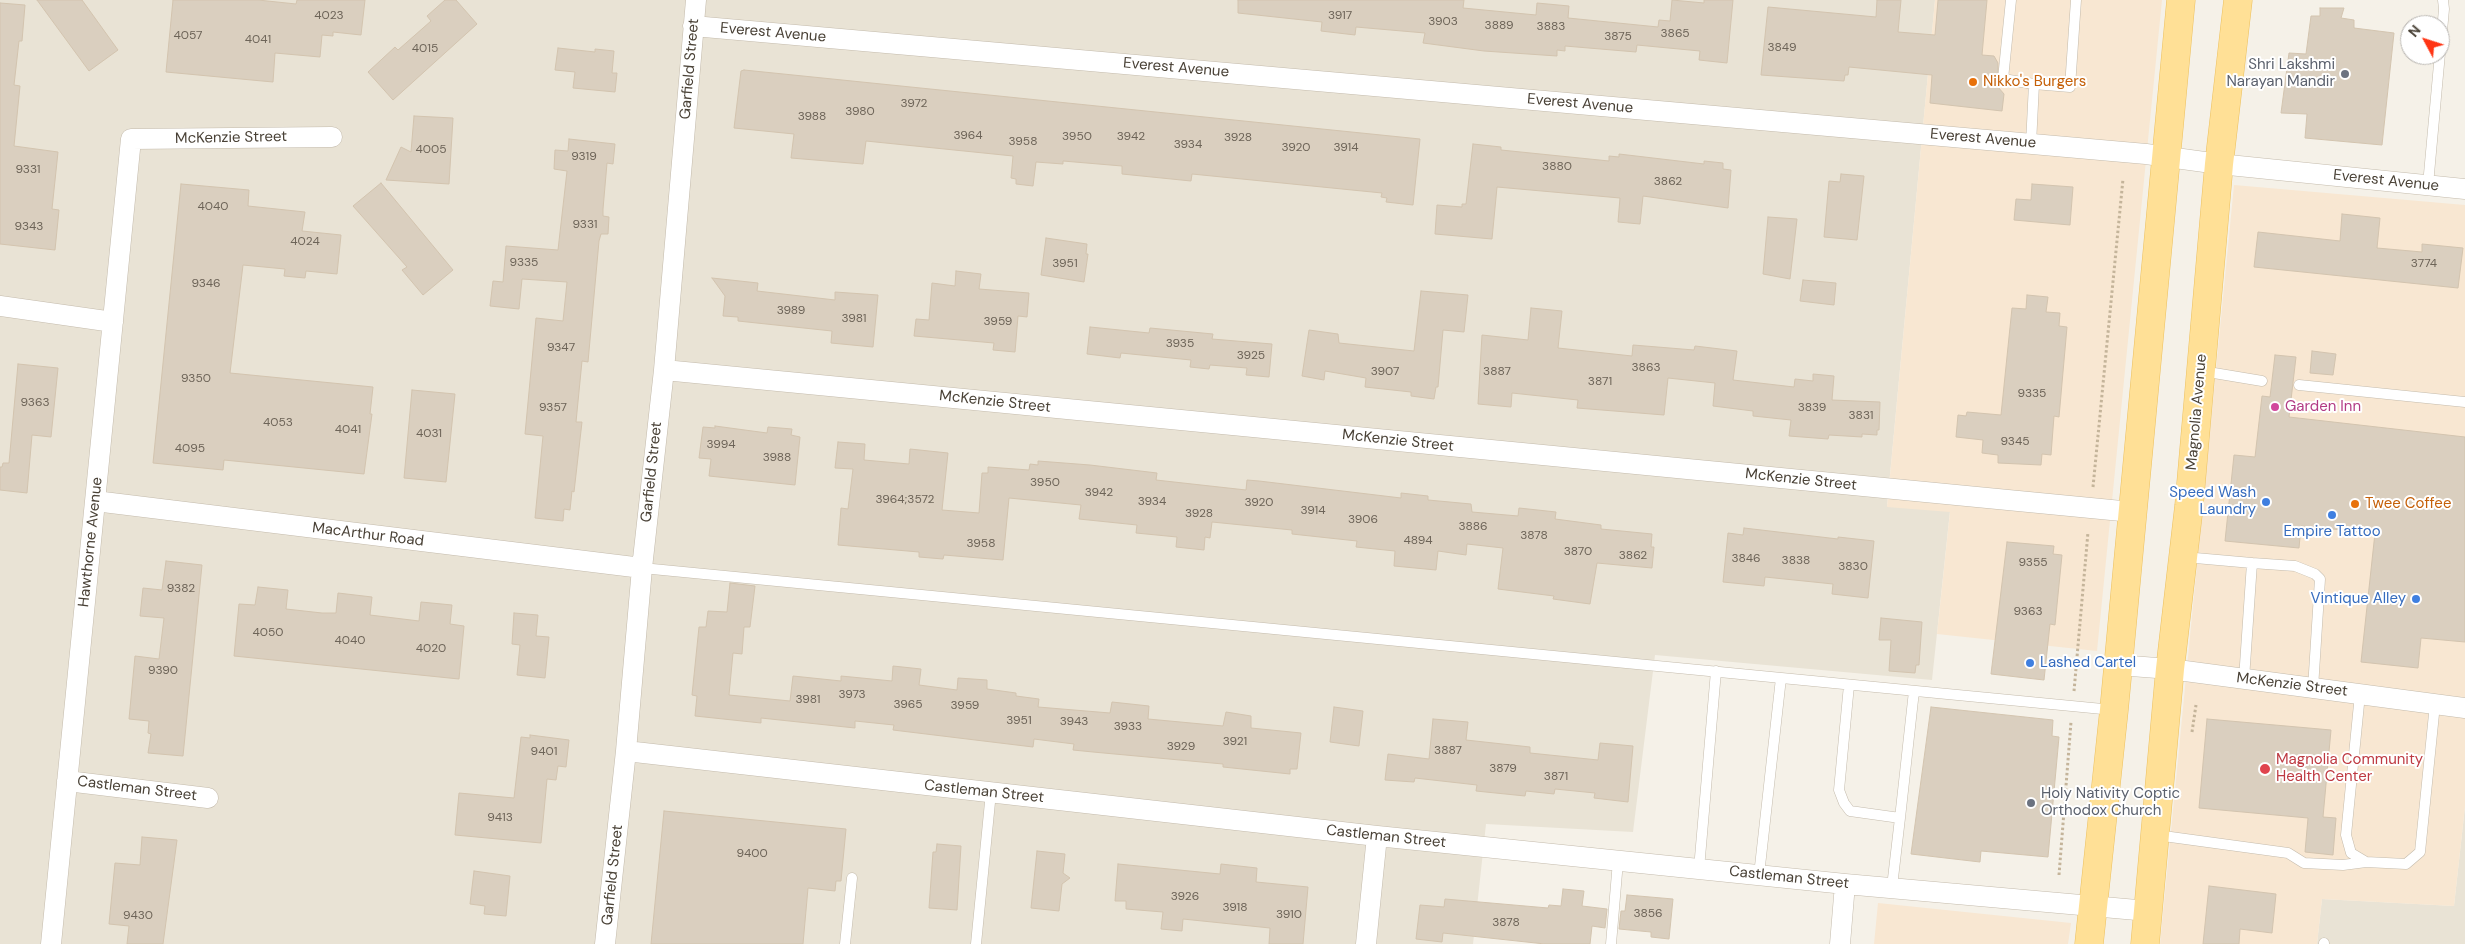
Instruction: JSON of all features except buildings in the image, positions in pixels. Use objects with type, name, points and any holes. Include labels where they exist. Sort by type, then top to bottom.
[{"type":"main road","points":[[2089,944],[2114,710],[2181,0]]},
{"type":"main road","name":"Magnolia Avenue","points":[[2145,944],[2170,669],[2201,371],[2219,164],[2238,0]]},
{"type":"street","name":"Garfield Street","points":[[605,944],[626,751],[642,568],[664,370],[696,0]]},
{"type":"street","name":"Everest Avenue","points":[[694,26],[2146,154],[2219,164],[2465,189]]},
{"type":"street","name":"McKenzie Street","points":[[131,139],[332,137]]},
{"type":"street","name":"Hawthorne Avenue","points":[[51,944],[131,139]]},
{"type":"street","points":[[0,306],[113,322]]},
{"type":"street","name":"McKenzie Street","points":[[664,370],[2132,512]]},
{"type":"street","name":"MacArthur Road","points":[[95,501],[642,568]]},
{"type":"street","name":"McKenzie Street","points":[[2118,665],[2170,669],[2465,708]]},
{"type":"street","name":"Castleman Street","points":[[626,751],[1377,836],[1845,884],[2148,911]]},
{"type":"street","name":"Castleman Street","points":[[66,781],[208,798]]},
{"type":"street","points":[[1366,944],[1377,836]]},
{"type":"street","points":[[1840,944],[1845,884]]},
{"type":"lane","points":[[2011,0],[2003,79],[2070,87],[2076,0]]},
{"type":"lane","points":[[2428,186],[2444,9],[2443,0]]},
{"type":"lane","points":[[2031,144],[2034,84]]},
{"type":"lane","points":[[2201,371],[2262,381]]},
{"type":"lane","points":[[2299,385],[2465,402]]},
{"type":"lane","points":[[2183,557],[2295,566],[2315,574],[2320,579],[2313,688]]},
{"type":"lane","points":[[2244,679],[2252,563]]},
{"type":"lane","points":[[642,568],[2114,710]]},
{"type":"lane","points":[[1699,869],[1716,672]]},
{"type":"lane","points":[[1759,875],[1781,678]]},
{"type":"lane","points":[[1849,684],[1840,790],[1844,804],[1850,811],[1900,818]]},
{"type":"lane","points":[[1892,888],[1914,691]]},
{"type":"lane","points":[[2360,694],[2346,835],[2351,853],[2366,862]]},
{"type":"lane","points":[[2155,835],[2288,853],[2304,863],[2344,866],[2366,862],[2406,864],[2420,852],[2435,704]]},
{"type":"lane","points":[[976,944],[991,792]]},
{"type":"lane","points":[[1611,944],[1618,861]]},
{"type":"lane","points":[[845,944],[852,878]]},
{"type":"path","points":[[2092,491],[2123,179]]},
{"type":"shaded area","points":[[0,0],[1935,0],[1887,506],[1950,511],[1932,680],[1655,655],[1633,832],[1486,824],[1473,944],[0,944]]},
{"type":"shaded area","points":[[1935,0],[2162,0],[2097,651],[1937,634],[1950,512],[1887,507]]},
{"type":"shaded area","points":[[2234,185],[2465,205],[2465,806],[2454,906],[2322,899],[2317,944],[2160,944]]},
{"type":"shaded area","points":[[2465,806],[2465,944],[2317,944],[2322,899],[2454,906]]},
{"type":"shaded area","points":[[1878,903],[2071,923],[2068,944],[1874,944]]},
{"type":"place","name":"Shri Lakshmi Narayan Mandir","points":[[2345,74]]},
{"type":"place","name":"Nikko's Burgers","points":[[1973,82]]},
{"type":"place","name":"Garden Inn","points":[[2275,407]]},
{"type":"place","name":"Speed Wash Laundry","points":[[2266,502]]},
{"type":"place","name":"Twee Coffee","points":[[2355,504]]},
{"type":"place","name":"Empire Tattoo","points":[[2332,515]]},
{"type":"place","name":"Vintique Alley","points":[[2416,599]]},
{"type":"place","name":"Lashed Cartel","points":[[2030,663]]},
{"type":"place","name":"Magnolia Community Health Center","points":[[2265,769]]},
{"type":"place","name":"Holy Nativity Coptic Orthodox Church","points":[[2031,803]]}]
